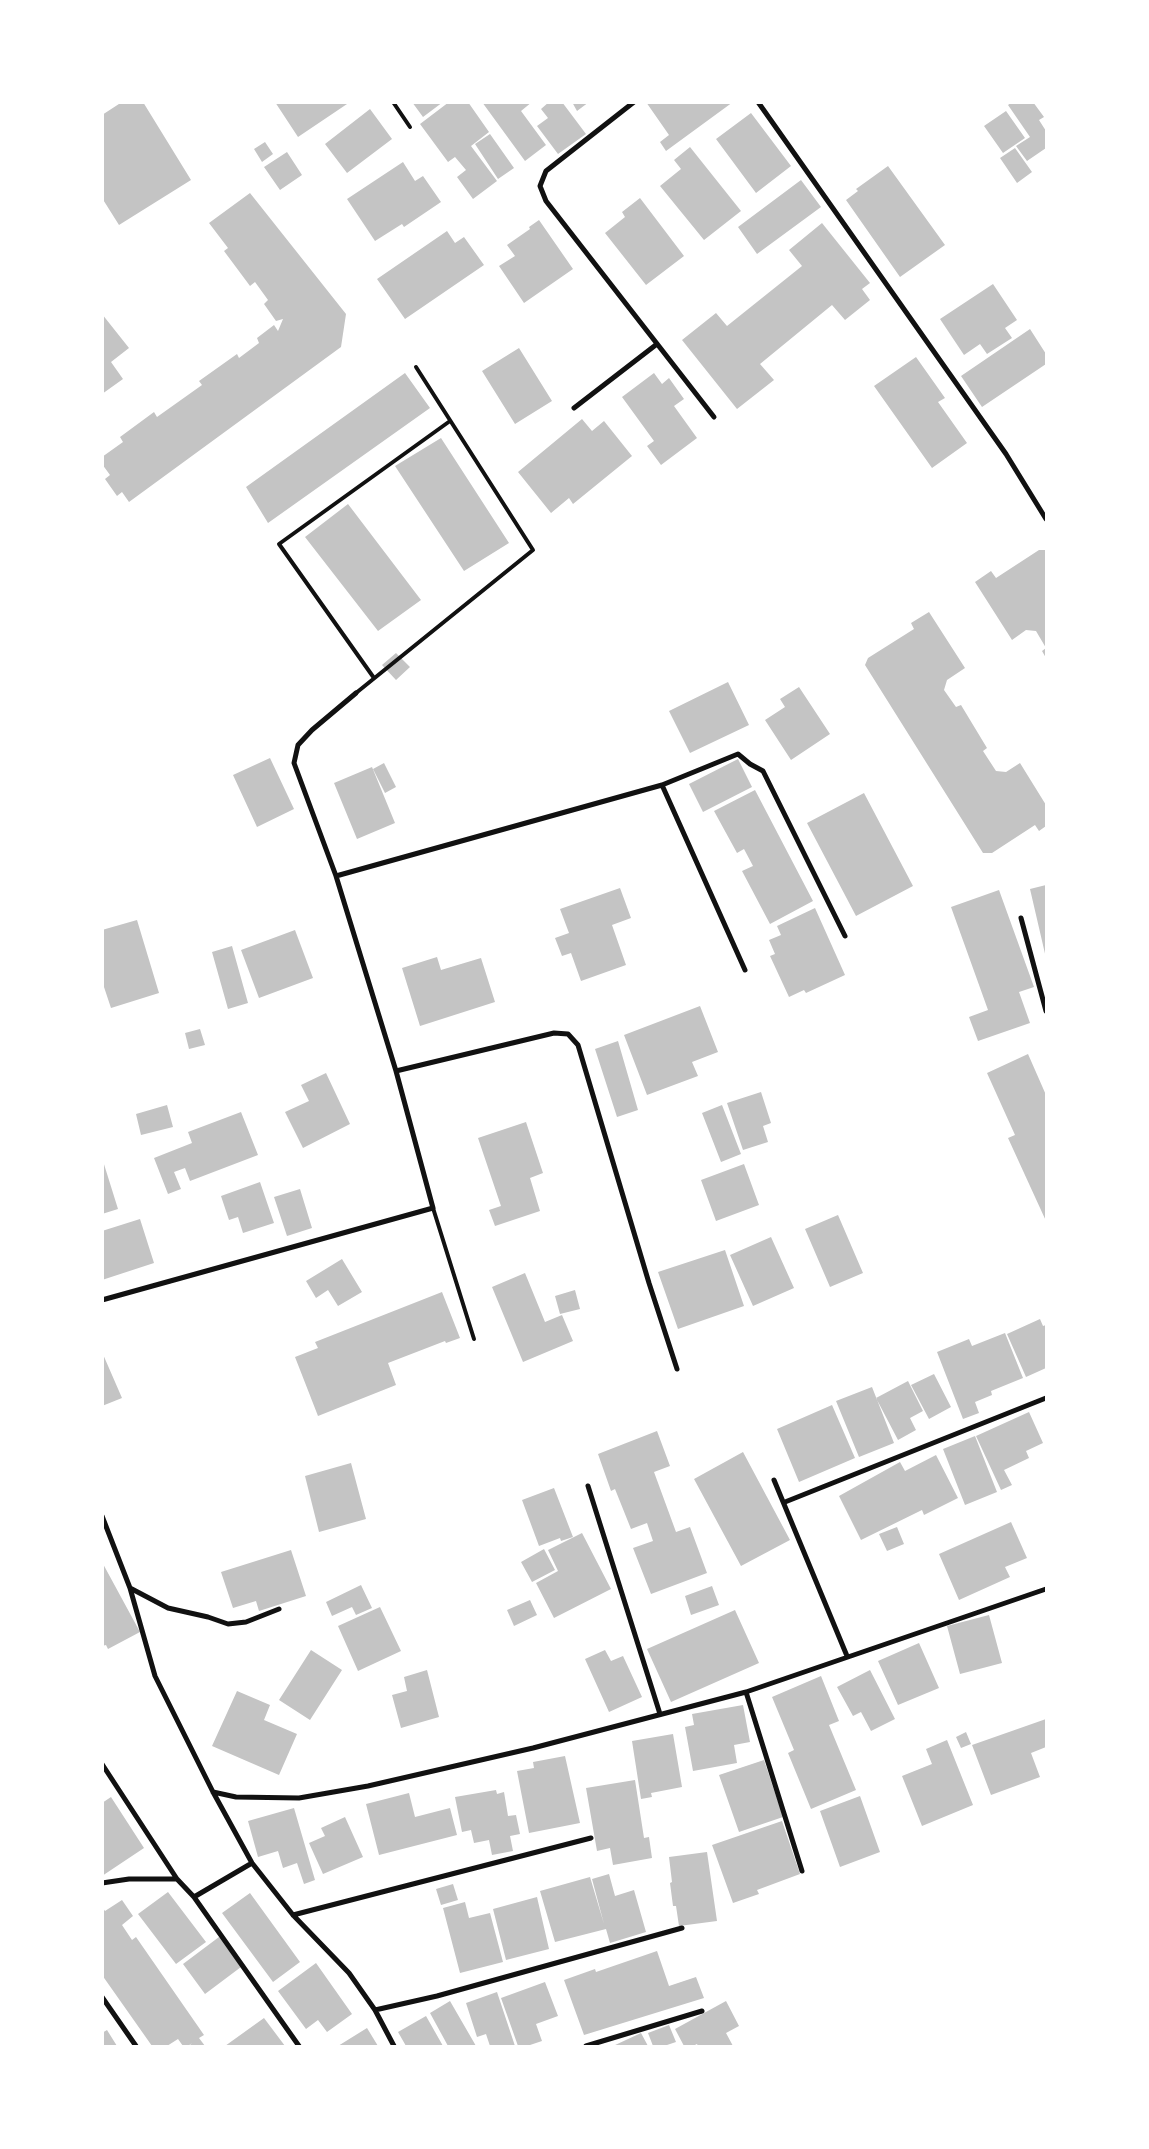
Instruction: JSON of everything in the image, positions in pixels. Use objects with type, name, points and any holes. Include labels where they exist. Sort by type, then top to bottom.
[{"type":"street","points":[[634,102],[546,171],[540,186],[546,201],[714,417]]},
{"type":"street","points":[[758,102],[1006,454],[1046,519]]},
{"type":"street","points":[[574,408],[657,344]]},
{"type":"street","points":[[102,1300],[433,1208],[396,1071],[336,876],[294,763],[298,745],[312,730],[356,693]]},
{"type":"street","points":[[336,876],[662,785],[738,754],[763,772],[845,936]]},
{"type":"street","points":[[662,785],[745,970]]},
{"type":"street","points":[[1021,918],[1046,1011]]},
{"type":"street","points":[[396,1071],[554,1033],[568,1034],[578,1044],[649,1283],[677,1369]]},
{"type":"street","points":[[785,1502],[1046,1398]]},
{"type":"street","points":[[774,1480],[785,1502],[847,1656]]},
{"type":"street","points":[[588,1486],[660,1714]]},
{"type":"street","points":[[102,1516],[130,1588],[156,1676],[213,1792],[252,1863],[293,1915],[349,1973],[375,2010],[394,2046]]},
{"type":"street","points":[[130,1588],[168,1608],[208,1617],[228,1624],[246,1622],[279,1609]]},
{"type":"street","points":[[213,1792],[236,1797],[298,1798],[368,1786],[533,1748],[746,1692],[1046,1589]]},
{"type":"street","points":[[746,1692],[802,1870]]},
{"type":"street","points":[[102,1764],[177,1879],[194,1897],[300,2046]]},
{"type":"street","points":[[293,1915],[591,1838]]},
{"type":"street","points":[[194,1897],[252,1863]]},
{"type":"street","points":[[102,1883],[129,1879],[177,1879]]},
{"type":"street","points":[[375,2010],[437,1996],[682,1928]]},
{"type":"street","points":[[102,1997],[136,2046]]},
{"type":"street","points":[[586,2046],[702,2011]]},
{"type":"lane","points":[[393,102],[410,127]]},
{"type":"lane","points":[[356,693],[533,550],[416,367]]},
{"type":"lane","points":[[374,678],[279,544],[450,421]]},
{"type":"lane","points":[[433,1208],[474,1339]]},
{"type":"building","points":[[122,102],[143,102],[191,180],[119,225],[102,198],[102,115]]},
{"type":"building","points":[[275,102],[350,102],[298,137]]},
{"type":"building","points":[[412,102],[443,102],[423,117]]},
{"type":"building","points":[[449,102],[468,102],[489,132],[471,146],[497,181],[473,199],[457,177],[466,170],[455,157],[448,162],[420,124]]},
{"type":"building","points":[[482,102],[532,102],[521,111],[546,145],[525,161]]},
{"type":"building","points":[[549,102],[562,102],[586,134],[558,154],[537,126],[548,118],[541,109]]},
{"type":"building","points":[[572,102],[589,102],[577,111]]},
{"type":"building","points":[[646,102],[733,102],[666,151],[660,142],[669,135]]},
{"type":"building","points":[[1012,102],[1033,102],[1044,117],[1039,120],[1046,131],[1046,148],[1027,161],[1016,146],[1030,137],[1008,105]]},
{"type":"building","points":[[370,109],[392,139],[347,173],[325,144]]},
{"type":"building","points":[[1006,111],[1025,138],[1003,153],[984,126]]},
{"type":"building","points":[[751,113],[791,166],[756,193],[716,139]]},
{"type":"building","points":[[490,134],[514,168],[498,179],[475,144]]},
{"type":"building","points":[[265,142],[273,154],[262,162],[254,149]]},
{"type":"building","points":[[690,147],[741,211],[704,240],[660,186],[681,169],[674,160]]},
{"type":"building","points":[[1015,148],[1032,172],[1017,183],[1000,158]]},
{"type":"building","points":[[287,152],[302,175],[280,190],[264,167]]},
{"type":"building","points":[[403,162],[415,181],[423,176],[441,202],[404,227],[402,224],[375,241],[347,199]]},
{"type":"building","points":[[888,166],[945,245],[900,277],[846,200],[858,191],[856,189]]},
{"type":"building","points":[[801,180],[821,207],[757,254],[738,227]]},
{"type":"building","points":[[250,193],[346,314],[341,347],[129,502],[122,492],[117,496],[105,479],[110,475],[102,464],[102,457],[123,442],[120,437],[154,412],[157,417],[202,385],[199,381],[237,354],[239,358],[259,343],[257,338],[274,325],[278,331],[283,319],[276,321],[264,304],[268,300],[255,282],[250,286],[224,251],[228,248],[209,223]]},
{"type":"building","points":[[640,198],[684,256],[646,285],[605,233],[625,217],[622,212]]},
{"type":"building","points":[[539,220],[573,269],[524,303],[499,266],[515,256],[507,245],[530,229],[529,227]]},
{"type":"building","points":[[822,223],[870,283],[862,289],[870,300],[845,320],[832,305],[760,364],[774,380],[737,409],[682,340],[716,313],[727,326],[802,266],[789,250]]},
{"type":"building","points":[[447,231],[455,243],[464,237],[484,265],[405,319],[377,279]]},
{"type":"building","points":[[993,284],[1017,320],[1005,328],[1012,338],[987,354],[980,344],[964,355],[940,319]]},
{"type":"building","points":[[102,314],[129,348],[111,362],[123,379],[102,394]]},
{"type":"building","points":[[1030,329],[1046,354],[1046,364],[982,407],[961,376]]},
{"type":"building","points":[[519,348],[552,401],[515,424],[482,371]]},
{"type":"building","points":[[916,357],[945,398],[938,402],[967,443],[932,468],[874,386]]},
{"type":"building","points":[[405,373],[430,408],[268,523],[246,487]]},
{"type":"building","points":[[654,373],[662,384],[669,378],[684,399],[674,406],[697,438],[661,465],[647,446],[654,441],[622,397]]},
{"type":"building","points":[[582,419],[592,431],[604,421],[632,456],[573,504],[569,498],[551,513],[518,472]]},
{"type":"building","points":[[441,438],[509,543],[464,571],[395,466]]},
{"type":"building","points":[[348,504],[421,600],[378,631],[305,537]]},
{"type":"building","points":[[1039,550],[1046,550],[1046,648],[1036,631],[1026,630],[1012,640],[975,582],[991,571],[996,578]]},
{"type":"building","points":[[929,612],[965,668],[947,680],[944,690],[956,707],[961,705],[987,748],[983,751],[996,771],[1006,772],[1020,763],[1046,805],[1046,826],[1039,831],[1035,825],[992,853],[983,853],[865,665],[868,658],[914,629],[911,623]]},
{"type":"building","points":[[1046,648],[1046,658],[1042,651]]},
{"type":"building","points":[[396,653],[410,667],[396,680],[382,665]]},
{"type":"building","points":[[728,682],[749,725],[690,753],[669,711]]},
{"type":"building","points":[[799,687],[830,734],[791,760],[765,720],[785,707],[780,699]]},
{"type":"building","points":[[270,758],[294,809],[257,827],[233,775]]},
{"type":"building","points":[[738,759],[752,787],[703,812],[689,784]]},
{"type":"building","points":[[384,763],[396,787],[385,793],[373,769]]},
{"type":"building","points":[[372,767],[395,823],[357,839],[334,783]]},
{"type":"building","points":[[755,790],[813,901],[770,924],[742,871],[753,866],[744,849],[737,853],[714,811]]},
{"type":"building","points":[[864,793],[913,886],[856,916],[807,823]]},
{"type":"building","points":[[1046,885],[1046,958],[1030,889]]},
{"type":"building","points":[[620,888],[631,918],[612,925],[626,965],[581,981],[571,953],[562,956],[555,938],[569,933],[560,909]]},
{"type":"building","points":[[999,890],[1034,987],[1019,992],[1030,1023],[978,1041],[969,1017],[988,1010],[951,907]]},
{"type":"building","points":[[815,908],[845,975],[806,993],[804,990],[789,997],[770,956],[775,954],[769,940],[781,935],[777,926]]},
{"type":"building","points":[[137,920],[159,993],[111,1008],[102,981],[102,930]]},
{"type":"building","points":[[295,930],[313,978],[259,998],[241,950]]},
{"type":"building","points":[[232,946],[248,1003],[228,1009],[212,952]]},
{"type":"building","points":[[437,957],[441,970],[481,958],[495,1002],[420,1026],[402,968]]},
{"type":"building","points":[[700,1006],[718,1052],[692,1062],[698,1076],[647,1095],[624,1035]]},
{"type":"building","points":[[200,1029],[205,1045],[189,1049],[185,1033]]},
{"type":"building","points":[[618,1041],[638,1110],[617,1117],[595,1049]]},
{"type":"building","points":[[1028,1054],[1046,1095],[1046,1221],[1008,1138],[1015,1135],[987,1073]]},
{"type":"building","points":[[326,1073],[350,1124],[303,1148],[285,1112],[309,1101],[301,1085]]},
{"type":"building","points":[[761,1092],[771,1123],[763,1126],[768,1142],[743,1150],[727,1103]]},
{"type":"building","points":[[167,1105],[173,1127],[141,1135],[136,1114]]},
{"type":"building","points":[[722,1105],[741,1154],[721,1162],[702,1113]]},
{"type":"building","points":[[241,1112],[258,1155],[190,1181],[185,1168],[174,1172],[181,1189],[168,1194],[154,1158],[192,1143],[188,1132]]},
{"type":"building","points":[[526,1122],[543,1173],[530,1178],[540,1211],[495,1226],[489,1210],[501,1206],[478,1138]]},
{"type":"building","points":[[102,1162],[118,1209],[102,1214]]},
{"type":"building","points":[[744,1164],[759,1205],[716,1221],[701,1180]]},
{"type":"building","points":[[260,1182],[274,1223],[243,1233],[238,1217],[229,1220],[221,1196]]},
{"type":"building","points":[[300,1189],[312,1228],[287,1236],[274,1197]]},
{"type":"building","points":[[838,1215],[863,1273],[830,1287],[805,1229]]},
{"type":"building","points":[[140,1219],[154,1263],[102,1280],[102,1231]]},
{"type":"building","points":[[771,1237],[794,1288],[753,1306],[730,1255]]},
{"type":"building","points":[[725,1250],[744,1306],[678,1329],[658,1272]]},
{"type":"building","points":[[342,1259],[362,1292],[338,1306],[328,1290],[316,1298],[306,1281]]},
{"type":"building","points":[[525,1273],[545,1322],[562,1315],[573,1341],[523,1362],[492,1287]]},
{"type":"building","points":[[575,1290],[580,1309],[560,1314],[555,1296]]},
{"type":"building","points":[[442,1292],[460,1338],[446,1343],[445,1341],[388,1363],[396,1385],[318,1416],[295,1357],[318,1348],[315,1342]]},
{"type":"building","points":[[1040,1319],[1043,1326],[1046,1325],[1046,1368],[1026,1377],[1007,1334]]},
{"type":"building","points":[[1005,1333],[1023,1378],[991,1391],[992,1395],[975,1402],[979,1413],[963,1419],[937,1352],[969,1339],[972,1346]]},
{"type":"building","points":[[102,1352],[122,1398],[102,1406]]},
{"type":"building","points":[[934,1374],[951,1407],[929,1419],[911,1385]]},
{"type":"building","points":[[908,1381],[923,1411],[910,1418],[916,1430],[898,1440],[876,1398]]},
{"type":"building","points":[[872,1387],[894,1443],[859,1457],[836,1401]]},
{"type":"building","points":[[832,1405],[855,1458],[799,1482],[777,1429]]},
{"type":"building","points":[[1029,1412],[1043,1443],[1026,1451],[1029,1458],[1004,1470],[1012,1485],[1001,1490],[976,1436]]},
{"type":"building","points":[[657,1431],[670,1466],[654,1472],[676,1532],[690,1527],[707,1573],[651,1594],[633,1548],[653,1541],[647,1523],[631,1529],[615,1489],[611,1491],[598,1454]]},
{"type":"building","points":[[975,1436],[997,1492],[965,1505],[943,1449]]},
{"type":"building","points":[[743,1452],[790,1540],[741,1566],[694,1479]]},
{"type":"building","points":[[936,1455],[958,1498],[924,1515],[922,1510],[861,1540],[839,1496],[900,1462],[905,1471]]},
{"type":"building","points":[[351,1463],[366,1519],[319,1532],[305,1476]]},
{"type":"building","points":[[554,1488],[573,1537],[561,1541],[560,1538],[539,1546],[522,1500]]},
{"type":"building","points":[[1011,1522],[1027,1558],[1005,1567],[1010,1577],[959,1600],[939,1554]]},
{"type":"building","points":[[897,1527],[904,1544],[887,1551],[879,1534]]},
{"type":"building","points":[[582,1533],[611,1589],[554,1618],[536,1583],[558,1571],[548,1550]]},
{"type":"building","points":[[544,1549],[555,1570],[532,1582],[521,1562]]},
{"type":"building","points":[[291,1550],[306,1596],[259,1611],[256,1601],[233,1608],[221,1572]]},
{"type":"building","points":[[102,1562],[140,1632],[108,1649],[106,1645],[102,1646]]},
{"type":"building","points":[[361,1585],[372,1608],[356,1615],[352,1607],[332,1616],[326,1602]]},
{"type":"building","points":[[712,1586],[719,1605],[691,1615],[685,1596]]},
{"type":"building","points":[[530,1600],[537,1615],[514,1626],[507,1610]]},
{"type":"building","points":[[380,1607],[401,1651],[358,1671],[338,1626]]},
{"type":"building","points":[[735,1610],[759,1663],[671,1702],[647,1649]]},
{"type":"building","points":[[989,1615],[1002,1663],[960,1674],[947,1626]]},
{"type":"building","points":[[919,1643],[939,1688],[898,1705],[878,1661]]},
{"type":"building","points":[[311,1650],[342,1670],[310,1720],[279,1700]]},
{"type":"building","points":[[605,1650],[611,1661],[623,1656],[642,1697],[609,1712],[585,1659]]},
{"type":"building","points":[[427,1670],[439,1717],[401,1728],[392,1695],[407,1691],[404,1677]]},
{"type":"building","points":[[870,1670],[895,1719],[871,1731],[861,1712],[853,1716],[837,1687]]},
{"type":"building","points":[[821,1676],[839,1721],[829,1725],[856,1790],[811,1809],[788,1753],[794,1750],[772,1697]]},
{"type":"building","points":[[237,1691],[270,1705],[264,1720],[297,1734],[279,1775],[212,1746]]},
{"type":"building","points":[[743,1705],[750,1742],[734,1745],[737,1763],[693,1771],[685,1727],[694,1725],[692,1714]]},
{"type":"building","points":[[1046,1719],[1046,1747],[1031,1753],[1040,1777],[991,1795],[972,1745]]},
{"type":"building","points":[[966,1732],[971,1744],[961,1748],[956,1737]]},
{"type":"building","points":[[673,1734],[682,1787],[651,1793],[652,1797],[641,1799],[632,1741]]},
{"type":"building","points":[[947,1740],[973,1805],[922,1826],[902,1776],[932,1764],[926,1749]]},
{"type":"building","points":[[565,1756],[580,1823],[529,1833],[517,1771],[534,1768],[533,1762]]},
{"type":"building","points":[[764,1760],[783,1817],[739,1832],[719,1775]]},
{"type":"building","points":[[635,1780],[644,1838],[649,1837],[652,1858],[613,1865],[610,1848],[597,1851],[586,1788]]},
{"type":"building","points":[[496,1790],[497,1794],[504,1792],[508,1816],[516,1815],[520,1834],[510,1836],[513,1851],[492,1855],[489,1840],[474,1843],[471,1830],[462,1832],[455,1797]]},
{"type":"building","points":[[409,1793],[415,1817],[450,1808],[457,1835],[379,1855],[366,1804]]},
{"type":"building","points":[[860,1796],[880,1852],[840,1867],[820,1811]]},
{"type":"building","points":[[111,1797],[144,1848],[102,1876],[102,1803]]},
{"type":"building","points":[[294,1808],[315,1880],[304,1884],[297,1863],[283,1868],[278,1851],[258,1857],[248,1821]]},
{"type":"building","points":[[345,1817],[363,1857],[323,1874],[309,1843],[325,1836],[321,1828]]},
{"type":"building","points":[[782,1821],[800,1874],[757,1890],[759,1894],[733,1903],[712,1845]]},
{"type":"building","points":[[707,1852],[717,1921],[679,1926],[676,1906],[673,1906],[669,1857]]},
{"type":"building","points":[[609,1874],[615,1896],[634,1890],[646,1932],[610,1943],[606,1929],[555,1942],[540,1891],[590,1877],[604,1924],[592,1879]]},
{"type":"building","points":[[453,1884],[458,1900],[441,1905],[436,1889]]},
{"type":"building","points":[[168,1892],[206,1942],[176,1964],[138,1914]]},
{"type":"building","points":[[250,1893],[300,1962],[273,1982],[222,1913]]},
{"type":"building","points":[[537,1897],[549,1949],[506,1960],[493,1909]]},
{"type":"building","points":[[122,1900],[133,1916],[122,1925],[132,1940],[136,1937],[204,2035],[199,2038],[205,2046],[189,2046],[192,2043],[188,2046],[183,2046],[178,2039],[167,2046],[152,2046],[102,1975],[102,1907],[105,1911]]},
{"type":"building","points":[[465,1902],[469,1918],[490,1913],[503,1962],[460,1973],[443,1908]]},
{"type":"building","points":[[219,1937],[241,1967],[205,1994],[183,1964]]},
{"type":"building","points":[[657,1951],[669,1986],[696,1977],[704,1998],[584,2035],[564,1980],[595,1969],[596,1972]]},
{"type":"building","points":[[316,1963],[352,2014],[327,2032],[318,2020],[306,2029],[278,1991]]},
{"type":"building","points":[[545,1982],[558,2016],[536,2024],[542,2041],[527,2046],[518,2046],[501,1998]]},
{"type":"building","points":[[497,1992],[515,2046],[490,2046],[486,2034],[477,2037],[466,2003]]},
{"type":"building","points":[[450,2001],[476,2046],[448,2046],[430,2013]]},
{"type":"building","points":[[726,2001],[739,2026],[726,2033],[733,2046],[698,2046],[697,2044],[684,2046],[675,2029]]},
{"type":"building","points":[[426,2016],[443,2046],[406,2046],[398,2032]]},
{"type":"building","points":[[264,2018],[285,2046],[225,2046]]},
{"type":"building","points":[[669,2025],[676,2042],[664,2046],[653,2046],[648,2033]]},
{"type":"building","points":[[367,2028],[378,2046],[338,2046]]},
{"type":"building","points":[[107,2030],[117,2046],[102,2046],[102,2033]]},
{"type":"building","points":[[641,2033],[648,2046],[613,2046]]}]
